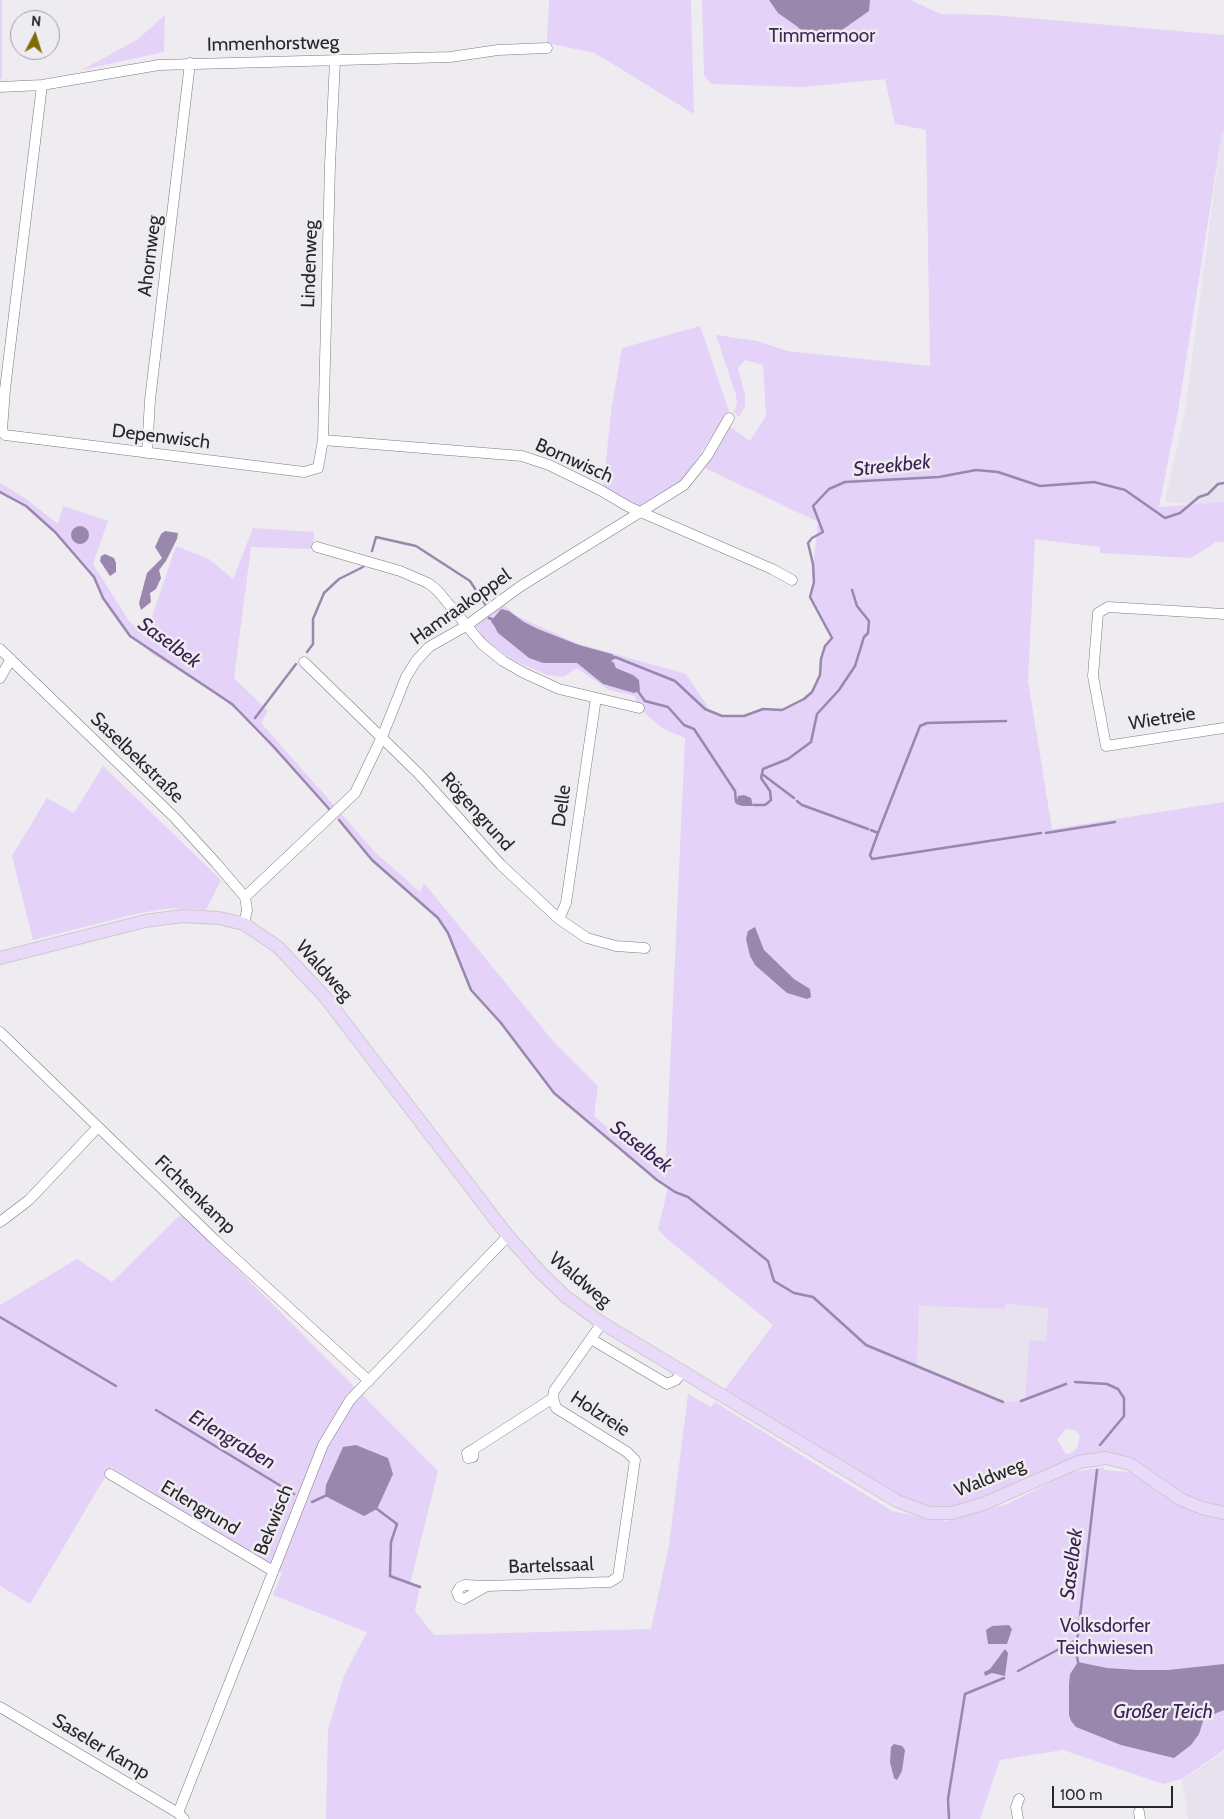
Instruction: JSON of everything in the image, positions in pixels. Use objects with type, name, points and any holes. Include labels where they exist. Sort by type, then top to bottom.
[{"type":"main road","name":"Waldweg","points":[[0,958],[145,921],[182,916],[219,918],[244,924],[278,947],[325,997],[508,1236],[540,1272],[566,1296],[602,1323],[897,1501],[918,1510],[940,1514],[974,1508],[1070,1465],[1098,1458],[1130,1464],[1180,1499],[1202,1508],[1224,1513]]},
{"type":"street","name":"Immenhorstweg","points":[[0,87],[42,85],[159,65],[450,57],[498,50],[547,48]]},
{"type":"street","name":"Lindenweg","points":[[318,468],[323,440],[335,61]]},
{"type":"street","name":"Ahornweg","points":[[147,453],[150,400],[190,63]]},
{"type":"street","name":"Depenwisch","points":[[42,85],[2,430],[5,435],[304,472],[318,468]]},
{"type":"street","name":"Hamraakoppel","points":[[245,897],[356,793],[382,737],[406,676],[416,660],[429,647],[466,626],[522,586],[684,484],[707,456],[729,418]]},
{"type":"street","name":"Bornwisch","points":[[323,440],[522,456],[549,465],[641,512],[772,569],[792,580]]},
{"type":"street","points":[[317,547],[420,578],[437,590],[466,626],[503,661],[547,684],[639,708]]},
{"type":"street","name":"Wietreie","points":[[1224,614],[1108,607],[1098,613],[1093,676],[1106,746],[1224,728]]},
{"type":"street","name":"Saselbekstraße","points":[[0,649],[174,818],[245,897]]},
{"type":"street","points":[[0,678],[11,659]]},
{"type":"street","name":"Rögengrund","points":[[304,662],[382,737],[501,865],[559,918],[587,938],[616,946],[645,948]]},
{"type":"street","name":"Delle","points":[[559,918],[566,903],[596,698]]},
{"type":"street","points":[[244,924],[247,910],[245,897]]},
{"type":"street","name":"Fichtenkamp","points":[[0,1032],[216,1240],[368,1381]]},
{"type":"street","points":[[0,1222],[28,1202],[98,1127]]},
{"type":"street","name":"Bekwisch","points":[[181,1816],[323,1445],[350,1400],[508,1236]]},
{"type":"street","points":[[474,1449],[553,1398],[554,1391],[602,1323]]},
{"type":"street","points":[[591,1339],[667,1384],[676,1380],[683,1371]]},
{"type":"street","name":"Holzreie","points":[[553,1398],[556,1408],[632,1457],[635,1466],[619,1574],[615,1580]]},
{"type":"street","name":"Erlengrund","points":[[110,1474],[273,1572]]},
{"type":"street","name":"Bartelssaal","points":[[487,1586],[610,1582],[615,1580]]},
{"type":"street","name":"Saseler Kamp","points":[[0,1707],[181,1816]]},
{"type":"street","points":[[1018,1819],[1016,1807],[1019,1799]]},
{"type":"shaded area","points":[[1222,133],[1224,133],[1224,506],[1165,502],[1185,410]]},
{"type":"shaded area","points":[[1006,1304],[1048,1308],[1046,1341],[1029,1340],[1025,1401],[1003,1402],[917,1366],[919,1306],[1005,1309]]},
{"type":"shaded area","points":[[1224,1752],[1224,1819],[1188,1819],[1182,1780]]},
{"type":"green space","points":[[0,0],[2,0],[2,79],[0,79]]},
{"type":"green space","points":[[549,0],[691,0],[694,114],[595,53],[547,43]]},
{"type":"green space","name":"Timmermoor","points":[[702,0],[911,0],[940,14],[993,15],[1224,35],[1224,133],[1222,133],[1178,411],[1159,507],[1224,502],[1224,542],[1216,542],[1191,558],[1100,553],[1100,547],[1035,539],[1028,681],[1052,829],[1224,802],[1224,1513],[1151,1479],[1098,1458],[983,1504],[929,1513],[721,1394],[773,1325],[666,1238],[658,1229],[668,1188],[547,1086],[522,1049],[471,990],[447,931],[435,914],[372,860],[339,820],[240,713],[215,693],[155,656],[126,632],[103,598],[94,577],[55,532],[26,506],[0,492],[0,483],[25,498],[58,524],[63,506],[108,521],[93,564],[129,621],[145,637],[176,546],[209,559],[233,579],[253,528],[314,532],[313,549],[251,547],[234,678],[268,711],[261,723],[375,852],[420,892],[424,883],[553,1041],[598,1086],[594,1116],[665,1177],[685,738],[662,728],[639,708],[635,696],[609,690],[577,668],[563,677],[547,675],[513,660],[484,639],[476,626],[503,604],[515,615],[576,643],[686,674],[708,707],[707,709],[722,716],[744,716],[760,710],[782,710],[798,704],[814,689],[821,673],[820,662],[824,648],[832,638],[810,597],[814,582],[812,577],[818,522],[705,468],[729,426],[750,441],[766,416],[763,365],[745,360],[738,368],[745,395],[745,407],[739,417],[734,412],[737,403],[736,395],[716,335],[757,341],[787,351],[930,366],[926,130],[895,124],[885,79],[802,87],[711,84],[704,75]],"holes":[[[509,611],[538,629],[579,645],[612,654],[610,661],[616,668],[633,675],[617,688],[603,684],[577,663],[543,663],[529,658],[498,633],[493,626],[494,617]],[[1006,1304],[1048,1308],[1046,1341],[1029,1340],[1025,1401],[1003,1402],[917,1366],[919,1306],[1005,1309]],[[1066,1429],[1075,1430],[1080,1436],[1077,1448],[1071,1453],[1066,1454],[1057,1440]]]},
{"type":"green space","points":[[165,15],[164,52],[82,70],[138,39]]},
{"type":"green space","points":[[700,326],[729,411],[682,481],[639,506],[603,487],[612,405],[622,348]]},
{"type":"green space","points":[[103,766],[221,880],[206,910],[172,908],[140,913],[33,940],[12,856],[47,798],[74,813]]},
{"type":"green space","name":"Volksdorfer Teichwiesen","points":[[182,1213],[438,1471],[410,1584],[420,1585],[415,1611],[434,1635],[651,1629],[669,1545],[688,1394],[711,1407],[715,1402],[892,1511],[945,1521],[1007,1504],[1072,1472],[1104,1467],[1104,1470],[1129,1472],[1179,1502],[1224,1518],[1224,1750],[1182,1779],[1163,1784],[1063,1750],[1000,1760],[980,1819],[326,1819],[328,1729],[344,1676],[367,1632],[273,1595],[282,1573],[111,1467],[30,1604],[0,1586],[0,1305],[77,1259],[112,1282]]},
{"type":"water","points":[[769,0],[870,0],[869,11],[842,30],[817,36],[805,35],[798,27],[778,13]]},
{"type":"water","points":[[80,526],[86,529],[89,535],[86,541],[80,544],[74,541],[71,535],[74,529]]},
{"type":"water","points":[[165,531],[178,533],[177,539],[166,561],[159,570],[161,578],[156,589],[150,593],[151,602],[141,610],[139,603],[147,573],[162,558],[155,547],[161,534]]},
{"type":"water","points":[[105,554],[114,558],[116,563],[116,572],[110,576],[100,561],[101,556]]},
{"type":"water","points":[[501,609],[509,611],[538,629],[579,645],[612,654],[616,658],[611,661],[616,668],[633,675],[639,680],[640,691],[634,693],[603,684],[577,663],[543,663],[529,658],[498,633],[491,621]]},
{"type":"water","points":[[744,795],[751,798],[753,806],[736,804],[738,796]]},
{"type":"water","points":[[755,927],[764,950],[794,979],[810,989],[811,997],[807,999],[787,993],[755,965],[750,956],[746,939],[748,931]]},
{"type":"water","points":[[356,1445],[388,1458],[393,1474],[377,1509],[364,1516],[325,1496],[326,1485],[343,1447]]},
{"type":"water","points":[[1009,1625],[1012,1629],[1007,1644],[988,1644],[986,1630],[992,1626]]},
{"type":"water","points":[[1005,1649],[1008,1653],[1005,1676],[992,1673],[985,1676],[984,1672],[990,1669]]},
{"type":"water","name":"Großer Teich","points":[[1078,1662],[1107,1668],[1137,1670],[1168,1670],[1224,1664],[1224,1710],[1204,1718],[1199,1734],[1191,1745],[1174,1758],[1121,1745],[1076,1727],[1071,1721],[1069,1715],[1070,1674]]},
{"type":"water","points":[[894,1744],[902,1746],[905,1750],[902,1771],[897,1780],[894,1778],[890,1762],[891,1747]]},
{"type":"waterway","name":"Streekbek","points":[[615,657],[675,681],[705,709],[722,716],[744,716],[763,709],[782,710],[804,699],[812,692],[820,675],[821,659],[825,646],[832,638],[810,597],[814,582],[813,564],[808,543],[812,538],[823,532],[813,506],[829,489],[845,482],[939,477],[976,470],[998,472],[1040,486],[1094,482],[1125,490],[1165,518],[1180,513],[1199,497],[1208,494],[1218,484],[1224,483]]},
{"type":"waterway","name":"Saselbek","points":[[0,492],[26,506],[55,532],[94,577],[103,598],[130,636],[232,704],[273,746],[330,810]]},
{"type":"waterway","name":"Streekbek","points":[[372,551],[376,537],[416,546],[470,581],[485,604]]},
{"type":"waterway","name":"Streekbek","points":[[307,652],[313,644],[313,619],[324,593],[339,579],[363,567]]},
{"type":"waterway","points":[[754,805],[765,805],[771,800],[770,791],[761,778],[763,769],[788,759],[811,742],[817,714],[839,690],[855,666],[864,637],[868,633],[869,621],[857,606],[852,590]]},
{"type":"waterway","name":"Streekbek","points":[[489,618],[496,621]]},
{"type":"waterway","name":"Streekbek","points":[[255,718],[296,664]]},
{"type":"waterway","points":[[637,690],[645,701],[668,707],[684,725],[694,729],[735,791],[736,802]]},
{"type":"waterway","points":[[871,830],[878,833],[920,726],[927,723],[1006,721]]},
{"type":"waterway","points":[[762,774],[794,798]]},
{"type":"waterway","points":[[797,801],[802,805],[868,829]]},
{"type":"waterway","name":"Saselbek","points":[[339,820],[372,860],[438,918],[448,933],[471,990],[501,1023],[554,1093],[657,1180],[675,1192],[688,1197],[768,1261],[774,1281],[794,1293],[813,1297],[866,1345],[1003,1402]]},
{"type":"waterway","points":[[1046,833],[1115,822]]},
{"type":"waterway","points":[[878,833],[870,855],[872,859],[1041,833]]},
{"type":"waterway","name":"Erlengraben","points":[[0,1317],[116,1386]]},
{"type":"waterway","name":"Saselbek","points":[[1075,1382],[1107,1384],[1118,1389],[1124,1398],[1124,1416],[1100,1445]]},
{"type":"waterway","name":"Saselbek","points":[[1021,1401],[1066,1384]]},
{"type":"waterway","name":"Erlengraben","points":[[156,1410],[294,1494]]},
{"type":"waterway","name":"Saselbek","points":[[1078,1662],[1076,1651],[1097,1470]]},
{"type":"waterway","name":"Erlengraben","points":[[312,1502],[325,1496]]},
{"type":"waterway","points":[[377,1509],[397,1524],[391,1542],[390,1576],[420,1587]]},
{"type":"waterway","points":[[1018,1671],[1076,1640]]},
{"type":"waterway","points":[[949,1819],[948,1799],[965,1694],[1004,1678]]}]
